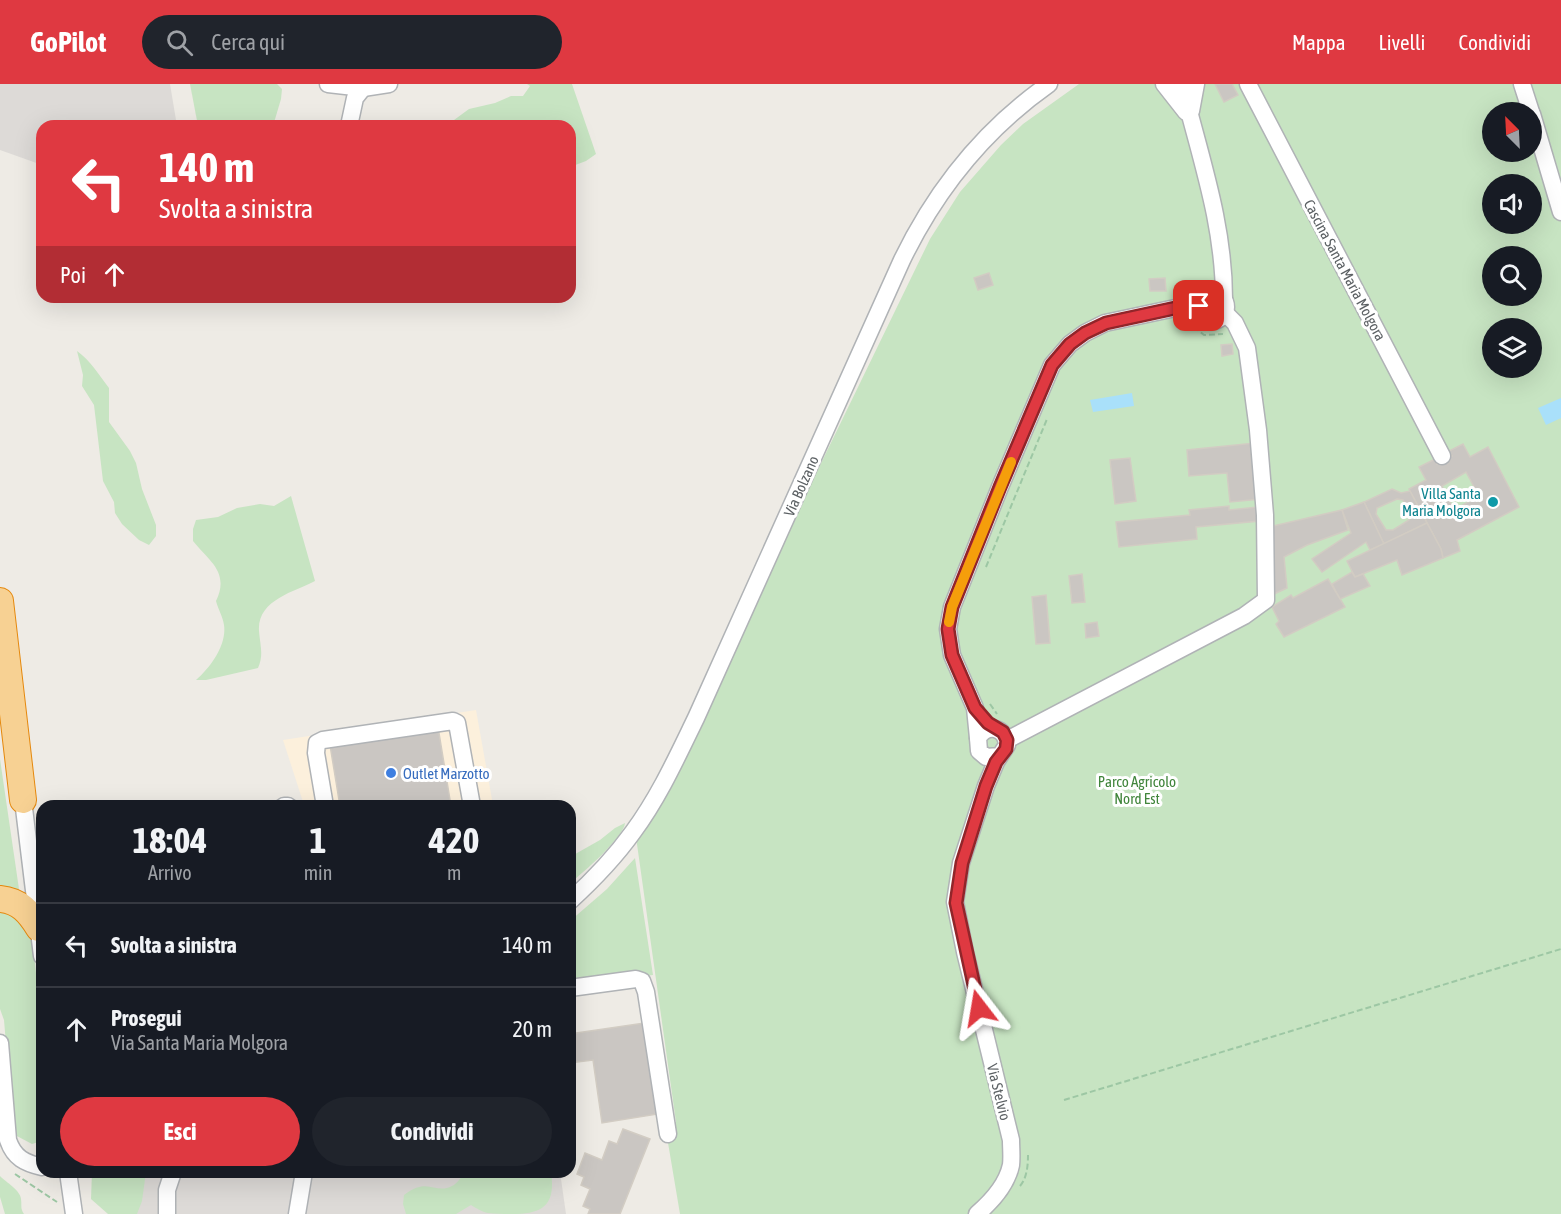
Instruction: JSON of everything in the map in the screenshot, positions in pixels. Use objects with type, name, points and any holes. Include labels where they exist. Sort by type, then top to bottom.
[{"type":"highway","points":[[0,600],[23,800]]},
{"type":"highway","points":[[0,899],[14,901],[22,906],[36,923]]},
{"type":"street","points":[[328,84],[354,86],[389,84]]},
{"type":"street","points":[[1015,110],[1036,84]]},
{"type":"street","name":"Via Bolzano","points":[[576,895],[633,833],[665,780],[706,696],[902,260],[921,224],[943,190],[968,158],[1015,110],[1049,84]]},
{"type":"street","points":[[1164,84],[1190,117]]},
{"type":"street","points":[[1182,84],[1209,185],[1224,264],[1228,312]]},
{"type":"street","points":[[1190,117],[1196,84]]},
{"type":"street","name":"Cascina Santa Maria Molgora","points":[[1248,84],[1442,456]]},
{"type":"street","points":[[1522,84],[1528,102]]},
{"type":"street","points":[[350,120],[356,98],[354,86]]},
{"type":"street","points":[[1542,149],[1561,212]]},
{"type":"street","points":[[979,702],[977,747],[982,755],[991,758],[1000,756],[1011,738],[1244,616],[1266,600],[1265,515],[1258,429],[1246,348],[1217,294],[1209,293],[1202,298],[1199,306],[1180,307],[1106,323],[1085,333],[1070,344],[1052,365],[952,607],[948,629],[952,655],[994,728],[1011,738]]},
{"type":"street","points":[[324,800],[316,753],[317,743],[323,740],[453,721],[458,723],[471,800]]},
{"type":"street","points":[[978,738],[985,730],[994,728]]},
{"type":"street","name":"Via Stelvio","points":[[982,755],[986,786]]},
{"type":"street","name":"Via Stelvio","points":[[977,1214],[988,1205],[1008,1176],[1012,1162],[1011,1140],[966,958],[956,903],[962,863],[986,786],[1000,756]]},
{"type":"street","points":[[23,800],[36,904]]},
{"type":"street","points":[[576,987],[636,979],[642,981],[646,992],[668,1134]]},
{"type":"street","points":[[0,1043],[8,1140],[20,1160],[36,1166]]},
{"type":"street","points":[[69,1178],[74,1214]]},
{"type":"street","points":[[167,1214],[167,1190],[171,1178]]},
{"type":"street","points":[[297,1214],[303,1178]]},
{"type":"path","points":[[1186,321],[1204,335],[1217,336],[1228,333],[1228,312]]},
{"type":"path","points":[[982,575],[1048,416]]},
{"type":"path","points":[[979,702],[1011,738]]},
{"type":"path","points":[[1064,1100],[1561,949]]},
{"type":"path","points":[[1018,1189],[1024,1182],[1028,1154]]},
{"type":"shaded area","points":[[0,84],[170,84],[176,120],[36,120],[36,163],[0,150]]},
{"type":"shaded area","name":"Outlet Marzotto","points":[[476,710],[492,800],[302,800],[283,740]]},
{"type":"shaded area","points":[[133,1178],[561,1178],[566,1214],[134,1214]]},
{"type":"green space","points":[[190,84],[277,84],[282,89],[275,120],[197,120]]},
{"type":"green space","points":[[527,84],[572,84],[596,154],[576,165],[576,120],[454,120],[469,109],[495,103],[511,96],[523,96],[530,86]]},
{"type":"green space","name":"Parco Agricolo Nord Est","points":[[1079,84],[1561,84],[1561,1214],[680,1214],[665,1125],[676,1122],[636,837],[930,239],[960,192],[1001,145],[1023,124]]},
{"type":"green space","points":[[77,351],[90,363],[109,388],[109,422],[136,463],[142,489],[156,525],[156,536],[149,545],[139,540],[122,524],[115,513],[114,502],[103,481],[94,405],[82,386],[83,375]]},
{"type":"green space","points":[[291,496],[315,581],[278,598],[264,612],[260,620],[261,654],[258,668],[206,680],[196,680],[216,655],[224,633],[216,601],[221,582],[216,568],[193,541],[196,520],[218,517],[237,508],[260,504],[274,506]]},
{"type":"green space","points":[[0,759],[20,896],[0,886]]},
{"type":"green space","points":[[625,823],[610,846],[576,878],[576,854],[600,840]]},
{"type":"green space","points":[[635,858],[653,975],[576,984],[576,916],[607,889]]},
{"type":"green space","points":[[0,902],[32,935],[36,973],[36,1143],[32,1144],[15,1135],[13,1128],[4,1020],[0,1009]]},
{"type":"green space","points":[[0,1176],[19,1193],[24,1214],[5,1214],[0,1197]]},
{"type":"green space","points":[[92,1178],[145,1178],[142,1201],[137,1214],[108,1214],[91,1199]]},
{"type":"green space","points":[[461,1178],[552,1178],[552,1183],[549,1200],[545,1205],[523,1214],[488,1213],[471,1205],[456,1214],[406,1214],[403,1204],[404,1195],[412,1190],[425,1186],[441,1189],[458,1182]]},
{"type":"water","points":[[1132,393],[1134,406],[1093,412],[1090,400]]},
{"type":"water","points":[[1561,398],[1561,418],[1546,425],[1538,408]]},
{"type":"building","points":[[1215,84],[1232,84],[1238,95],[1224,102]]},
{"type":"building","points":[[989,273],[993,285],[978,290],[974,278]]},
{"type":"building","points":[[1165,278],[1166,291],[1150,291],[1149,279]]},
{"type":"building","points":[[1232,344],[1233,354],[1222,356],[1221,345]]},
{"type":"building","points":[[1255,443],[1261,499],[1230,502],[1227,473],[1189,476],[1187,450]]},
{"type":"building","name":"Villa Santa Maria Molgora","points":[[1463,444],[1470,457],[1488,447],[1519,507],[1457,540],[1460,551],[1443,558],[1441,549],[1409,489],[1426,480],[1419,467],[1435,459],[1437,464],[1452,456],[1449,451]],"holes":[[[1466,472],[1479,496],[1454,510],[1442,486]]]},
{"type":"building","points":[[1130,458],[1136,501],[1115,504],[1110,460]]},
{"type":"building","points":[[1392,489],[1401,493],[1410,491],[1427,523],[1384,544],[1364,502]],"holes":[[[1397,499],[1403,500],[1411,514],[1409,520],[1393,530],[1386,530],[1376,514],[1377,508]]]},
{"type":"building","points":[[1364,502],[1384,544],[1370,550],[1366,542],[1322,572],[1312,559],[1351,533],[1342,510]]},
{"type":"building","points":[[1229,506],[1229,510],[1258,507],[1260,521],[1196,527],[1197,539],[1119,547],[1116,522],[1190,515],[1189,510]]},
{"type":"building","points":[[1342,510],[1348,530],[1307,545],[1284,557],[1287,588],[1274,594],[1269,527]]},
{"type":"building","points":[[1427,523],[1441,549],[1443,558],[1402,575],[1397,560],[1355,577],[1347,561]]},
{"type":"building","points":[[1352,572],[1355,577],[1363,574],[1370,586],[1340,599],[1332,584]]},
{"type":"building","points":[[1082,574],[1085,602],[1072,603],[1069,576]]},
{"type":"building","points":[[1328,579],[1345,607],[1284,637],[1276,624],[1279,621],[1272,607],[1291,595],[1293,598]]},
{"type":"building","points":[[1046,595],[1050,643],[1036,644],[1032,597]]},
{"type":"building","points":[[1097,622],[1099,636],[1086,638],[1085,624]]},
{"type":"building","points":[[438,727],[450,800],[339,800],[330,745]]},
{"type":"building","points":[[644,1023],[658,1114],[602,1123],[593,1060],[576,1062],[576,1033]]},
{"type":"building","points":[[623,1129],[650,1139],[620,1214],[588,1214],[590,1209],[583,1206],[590,1189],[581,1185],[584,1177],[577,1174],[585,1153],[602,1160],[609,1141],[617,1144]]},
{"type":"slow traffic","points":[[949,622],[952,607],[1011,462]]},
{"type":"place","name":"Villa Santa Maria Molgora","points":[[1493,502]]},
{"type":"place","name":"Outlet Marzotto","points":[[391,773]]},
{"type":"route","points":[[979,1008],[956,903],[962,863],[986,786],[996,762],[1006,749],[1007,740],[1003,732],[988,723],[975,708],[952,655],[948,629],[952,607],[1052,365],[1070,344],[1085,333],[1106,323],[1180,307],[1199,306]]}]
